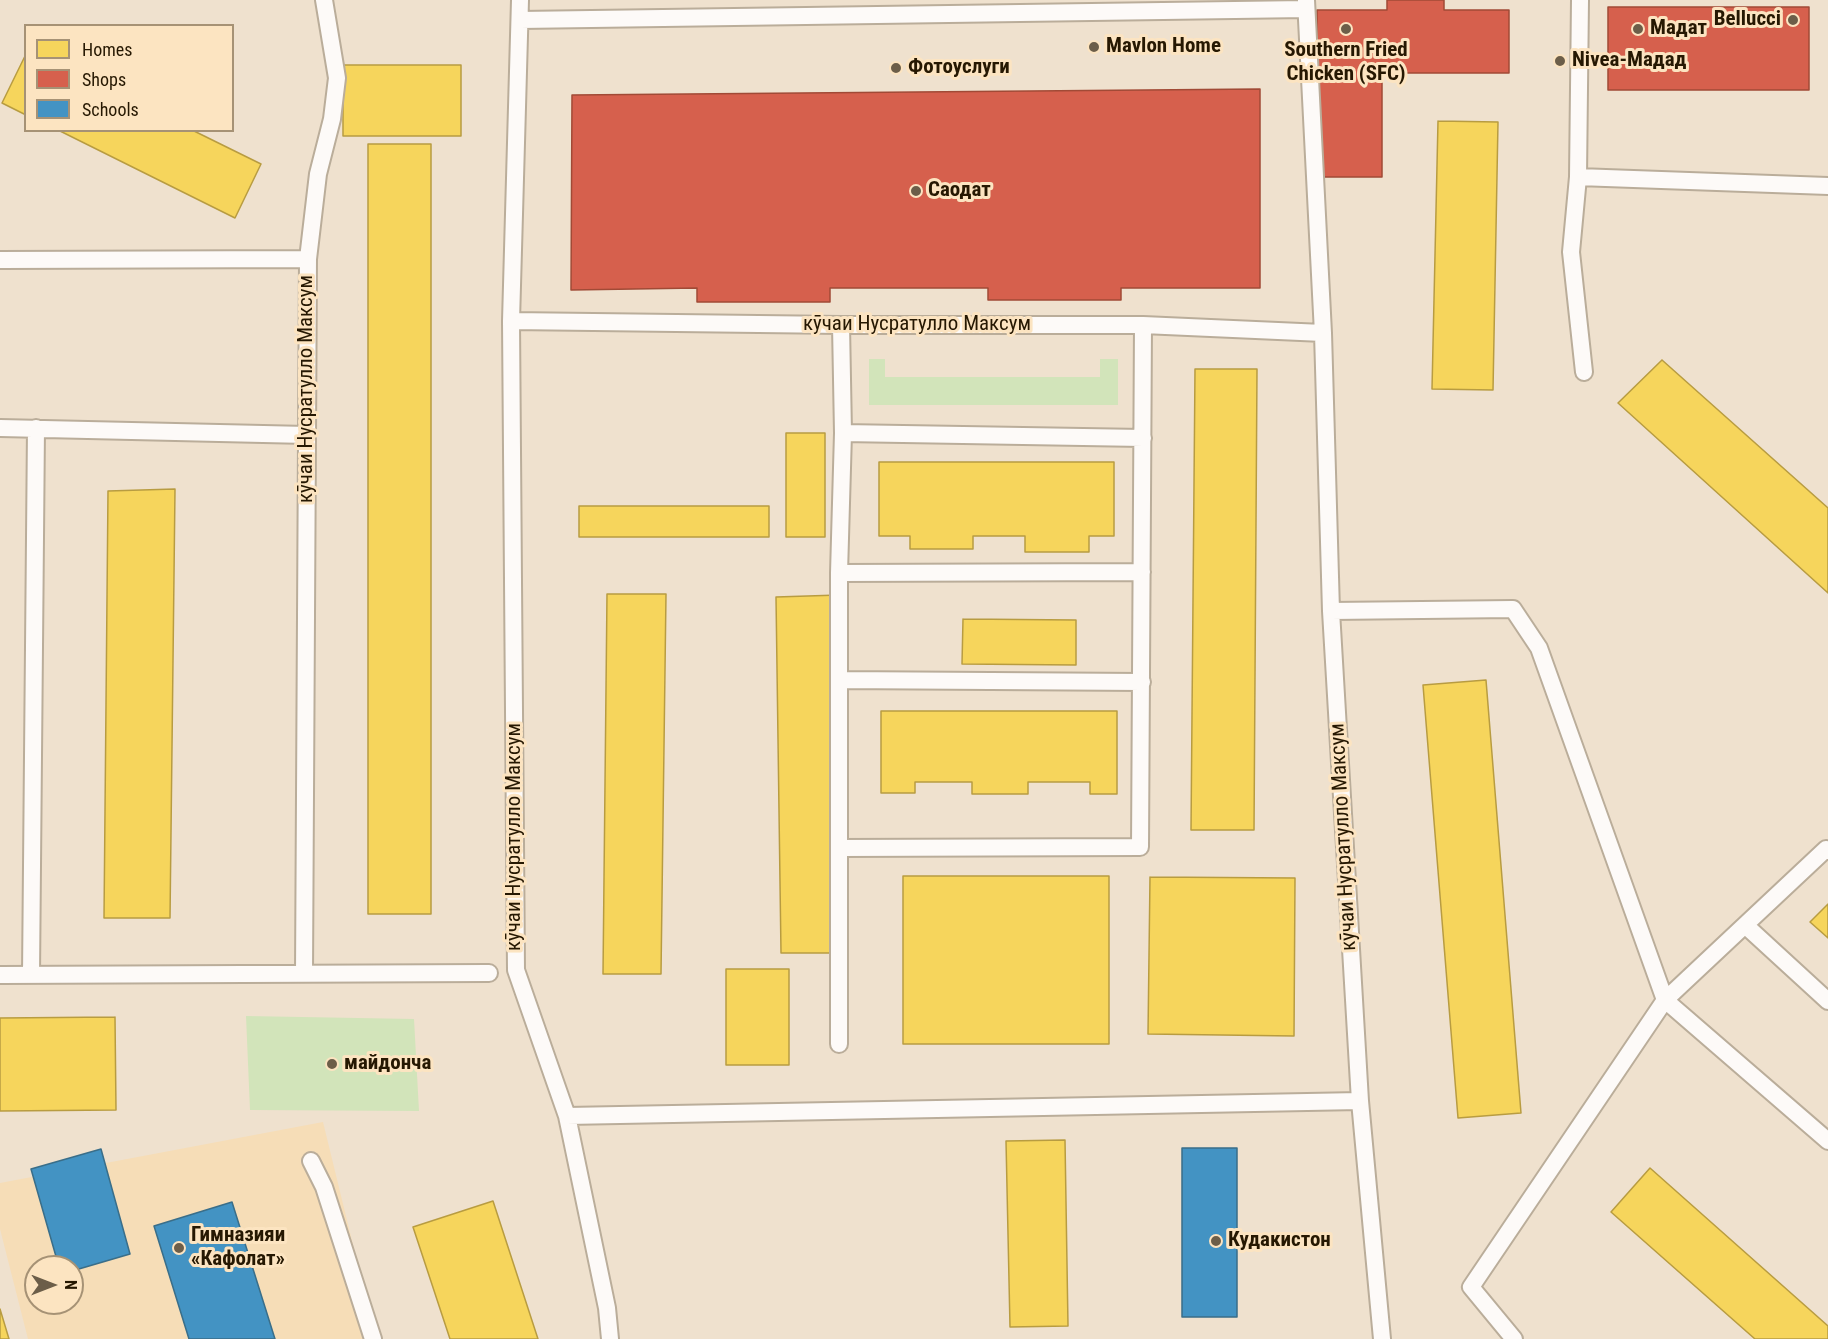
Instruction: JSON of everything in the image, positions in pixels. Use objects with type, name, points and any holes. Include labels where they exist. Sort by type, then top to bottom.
[{"type":"lane","points":[[308,259],[318,174],[332,119],[337,78],[324,0]]},
{"type":"lane","name":"кӯчаи Нусратулло Максум","points":[[520,0],[511,321],[516,970],[567,1116],[607,1308],[610,1339]]},
{"type":"lane","points":[[1580,0],[1578,177],[1571,252],[1584,372]]},
{"type":"lane","points":[[520,20],[1306,5]]},
{"type":"lane","name":"кӯчаи Нусратулло Максум","points":[[1306,5],[1323,333],[1331,611],[1360,1101],[1382,1339]]},
{"type":"lane","points":[[1578,177],[1828,186]]},
{"type":"lane","name":"кӯчаи Нусратулло Максум","points":[[0,260],[308,259],[304,972]]},
{"type":"lane","name":"кӯчаи Нусратулло Максум","points":[[511,321],[841,325],[1143,325],[1323,333]]},
{"type":"lane","points":[[839,1044],[839,573],[843,434],[841,325]]},
{"type":"lane","points":[[839,848],[1140,847],[1143,325]]},
{"type":"lane","points":[[0,428],[307,435]]},
{"type":"lane","points":[[31,975],[36,428]]},
{"type":"lane","points":[[843,434],[1143,438]]},
{"type":"lane","points":[[839,573],[1142,572]]},
{"type":"lane","points":[[1331,611],[1513,609],[1539,648],[1665,1000],[1828,1141]]},
{"type":"lane","points":[[839,680],[1142,682]]},
{"type":"lane","points":[[1514,1339],[1471,1287],[1665,1000],[1826,849],[1828,851]]},
{"type":"lane","points":[[1745,925],[1828,1001]]},
{"type":"lane","name":"кӯчаи Нусратулло Максум","points":[[0,975],[489,973]]},
{"type":"lane","points":[[567,1116],[1360,1101]]},
{"type":"lane","points":[[311,1161],[324,1187],[373,1339]]},
{"type":"shaded area","name":"Гимназияи «Кафолат»","points":[[323,1122],[376,1339],[28,1339],[0,1229],[0,1183]]},
{"type":"green space","points":[[869,359],[885,359],[885,377],[1100,377],[1100,359],[1118,359],[1118,405],[869,405]]},
{"type":"green space","name":"майдонча","points":[[246,1016],[414,1019],[419,1111],[250,1110]]},
{"type":"building: Homes","points":[[24,58],[24,114],[2,103]]},
{"type":"building: Homes","points":[[343,65],[461,65],[461,136],[343,136]]},
{"type":"building: Homes","points":[[1438,121],[1498,122],[1493,390],[1432,389]]},
{"type":"building: Homes","points":[[62,132],[196,132],[261,164],[235,218]]},
{"type":"building: Homes","points":[[368,144],[431,144],[431,914],[368,914]]},
{"type":"building: Homes","points":[[1662,360],[1828,508],[1828,593],[1618,403]]},
{"type":"building: Homes","points":[[1195,369],[1257,369],[1254,830],[1191,830]]},
{"type":"building: Homes","points":[[786,433],[825,433],[825,537],[786,537]]},
{"type":"building: Homes","points":[[879,462],[1114,462],[1114,536],[1089,536],[1089,552],[1025,552],[1025,536],[973,536],[973,549],[910,549],[910,536],[879,536]]},
{"type":"building: Homes","points":[[175,489],[170,918],[104,918],[108,491]]},
{"type":"building: Homes","points":[[579,506],[769,506],[769,537],[579,537]]},
{"type":"building: Homes","points":[[607,594],[666,594],[661,974],[603,974]]},
{"type":"building: Homes","points":[[839,595],[844,953],[781,953],[776,597]]},
{"type":"building: Homes","points":[[963,619],[1076,620],[1076,665],[962,664]]},
{"type":"building: Homes","points":[[1486,680],[1521,1113],[1458,1118],[1423,685]]},
{"type":"building: Homes","points":[[881,711],[1117,711],[1117,794],[1090,794],[1090,782],[1028,782],[1028,794],[972,794],[972,782],[915,782],[915,793],[881,793]]},
{"type":"building: Homes","points":[[903,876],[1109,876],[1109,1044],[903,1044]]},
{"type":"building: Homes","points":[[1150,877],[1295,878],[1294,1036],[1148,1034]]},
{"type":"building: Homes","points":[[1828,904],[1828,938],[1810,922]]},
{"type":"building: Homes","points":[[726,969],[789,969],[789,1065],[726,1065]]},
{"type":"building: Homes","points":[[115,1017],[116,1110],[0,1111],[0,1018]]},
{"type":"building: Homes","points":[[1065,1140],[1068,1326],[1010,1327],[1006,1141]]},
{"type":"building: Homes","points":[[1650,1168],[1828,1326],[1828,1339],[1755,1339],[1611,1212]]},
{"type":"building: Homes","points":[[493,1201],[538,1339],[450,1339],[413,1227]]},
{"type":"building: Homes","points":[[0,1309],[9,1339],[0,1339]]},
{"type":"building: Shops","points":[[1387,0],[1444,0],[1444,10],[1509,10],[1509,73],[1382,73],[1382,177],[1317,177],[1317,10],[1387,10]]},
{"type":"building: Shops","points":[[1608,7],[1809,7],[1809,90],[1608,90]]},
{"type":"building: Shops","name":"Саодат","points":[[1260,89],[1260,288],[1121,288],[1121,300],[988,300],[988,288],[830,288],[830,302],[697,302],[697,288],[571,290],[572,95]]},
{"type":"building: Schools","points":[[1182,1148],[1237,1148],[1237,1317],[1182,1317]]},
{"type":"building: Schools","points":[[101,1149],[130,1254],[84,1267],[84,1255],[56,1255],[31,1169]]},
{"type":"building: Schools","points":[[232,1202],[275,1339],[189,1339],[154,1226]]},
{"type":"place","name":"Bellucci","points":[[1793,20]]},
{"type":"place","name":"Southern Fried Chicken (SFC)","points":[[1346,29]]},
{"type":"place","name":"Мадат","points":[[1638,29]]},
{"type":"place","name":"Mavlon Home","points":[[1094,47]]},
{"type":"place","name":"Nivea-Мадад","points":[[1560,61]]},
{"type":"place","name":"Фотоуслуги","points":[[896,68]]},
{"type":"place","name":"Саодат","points":[[916,191]]},
{"type":"place","name":"майдонча","points":[[332,1064]]},
{"type":"place","name":"Кудакистон","points":[[1216,1241]]},
{"type":"place","name":"Гимназияи «Кафолат»","points":[[179,1248]]}]
